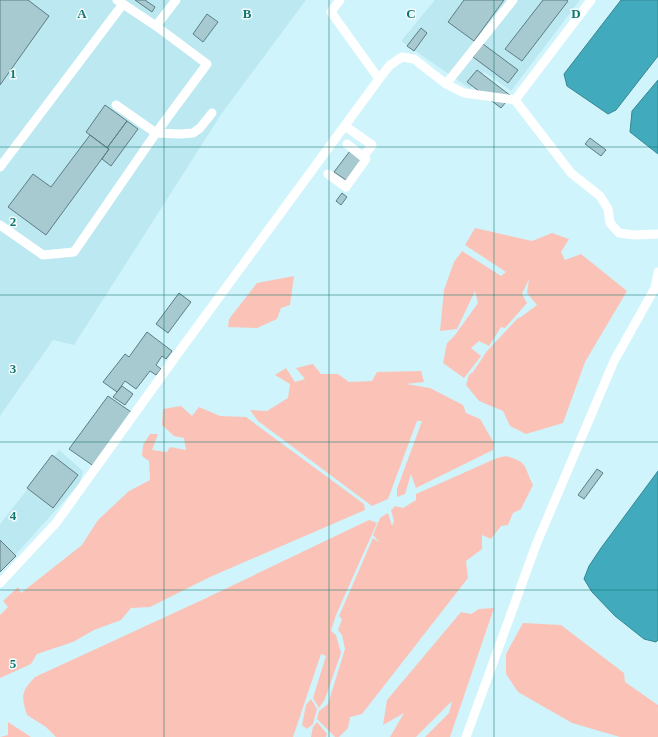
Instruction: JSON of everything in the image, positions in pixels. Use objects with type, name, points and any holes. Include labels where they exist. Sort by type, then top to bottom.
[{"type":"lane","points":[[156,26],[176,0]]},
{"type":"lane","points":[[340,0],[331,12],[379,79]]},
{"type":"lane","points":[[446,84],[512,0]]},
{"type":"lane","points":[[515,100],[591,0]]},
{"type":"lane","points":[[0,167],[120,2],[156,26],[207,64],[156,133],[74,252],[43,255],[0,225]]},
{"type":"lane","points":[[0,583],[56,523],[181,349],[379,79],[390,65],[402,57],[414,59],[446,84],[464,94],[515,100],[571,172],[600,196],[608,209],[610,222],[619,233],[634,235],[658,234]]},
{"type":"lane","points":[[116,105],[156,133],[192,133],[200,128],[212,114]]},
{"type":"lane","points":[[345,126],[372,145],[363,158]]},
{"type":"lane","points":[[328,174],[346,187],[366,159],[347,144]]},
{"type":"lane","points":[[466,737],[536,545],[614,361],[655,288],[658,272]]},
{"type":"shaded area","points":[[0,0],[306,0],[222,113],[74,345],[53,340],[0,416]]},
{"type":"shaded area","points":[[435,0],[580,0],[511,91],[484,72],[470,89],[401,41]]},
{"type":"shaded area","points":[[475,228],[532,241],[552,233],[569,239],[561,252],[565,260],[581,254],[627,291],[585,362],[563,423],[526,434],[510,426],[503,411],[479,401],[466,385],[469,375],[473,372],[487,351],[518,318],[537,305],[527,293],[529,279],[522,294],[527,303],[505,328],[501,327],[489,346],[479,341],[471,348],[481,356],[464,378],[443,363],[447,343],[455,335],[478,303],[475,291],[457,329],[440,331],[444,290],[454,262],[462,251],[501,276],[506,272],[465,245]]},
{"type":"shaded area","points":[[294,276],[290,305],[281,308],[277,319],[257,328],[228,327],[229,319],[257,283]]},
{"type":"shaded area","points":[[313,364],[321,374],[338,374],[349,382],[372,381],[377,372],[421,371],[424,382],[406,384],[430,388],[463,405],[466,413],[480,419],[494,443],[493,450],[416,488],[411,474],[405,494],[397,497],[397,489],[422,421],[417,421],[388,499],[372,506],[258,421],[250,410],[267,411],[288,398],[290,384],[275,375],[286,368],[295,382],[305,379],[296,368]]},
{"type":"shaded area","points":[[181,406],[192,416],[199,407],[220,416],[246,417],[364,504],[365,510],[210,577],[150,607],[131,608],[121,620],[94,630],[73,642],[37,654],[31,664],[0,678],[0,615],[8,607],[3,601],[18,587],[21,593],[82,545],[98,520],[129,491],[150,480],[149,461],[142,456],[143,445],[150,434],[158,434],[152,450],[167,452],[170,447],[186,450],[184,438],[174,436],[162,425],[163,409]]},
{"type":"shaded area","points":[[59,450],[83,471],[80,483],[0,572],[0,524]]},
{"type":"shaded area","points":[[506,456],[522,463],[533,485],[521,509],[513,513],[508,525],[501,526],[491,539],[482,535],[482,549],[466,561],[468,578],[362,714],[350,717],[348,728],[339,737],[335,737],[317,719],[319,711],[328,704],[345,649],[342,635],[338,630],[342,619],[339,616],[373,538],[380,543],[373,535],[380,518],[388,513],[392,526],[394,521],[391,510],[395,506],[403,508],[416,500],[416,494],[497,458]]},
{"type":"shaded area","points":[[369,520],[377,523],[336,615],[331,631],[336,635],[341,653],[325,699],[319,708],[313,698],[326,656],[321,654],[293,737],[56,737],[46,727],[27,715],[23,698],[27,686],[35,677],[202,600]]},
{"type":"shaded area","points":[[494,608],[450,737],[425,737],[449,713],[452,701],[416,737],[390,737],[404,713],[383,725],[387,700],[461,612],[471,614],[479,609]]},
{"type":"shaded area","points":[[523,623],[561,625],[624,673],[625,682],[658,705],[658,737],[620,737],[572,723],[518,692],[506,674],[506,654]]},
{"type":"shaded area","points":[[311,699],[317,709],[313,724],[307,729],[302,725],[306,705]]},
{"type":"shaded area","points":[[8,722],[31,737],[0,737],[8,735]]},
{"type":"shaded area","points":[[317,722],[327,734],[326,737],[311,737],[313,727]]},
{"type":"water","points":[[621,0],[658,0],[658,56],[616,110],[608,114],[567,86],[564,74]]},
{"type":"water","points":[[658,80],[658,154],[630,132],[632,111]]},
{"type":"water","points":[[658,471],[658,640],[656,642],[644,639],[615,616],[592,592],[584,579],[589,566],[601,548]]},
{"type":"building","points":[[0,0],[28,0],[49,16],[0,85]]},
{"type":"building","points":[[135,0],[145,0],[155,7],[152,12]]},
{"type":"building","points":[[464,0],[504,0],[474,41],[448,22]]},
{"type":"building","points":[[543,0],[568,1],[522,61],[505,49]]},
{"type":"building","points":[[207,14],[218,22],[203,42],[193,34]]},
{"type":"building","points":[[421,28],[427,33],[414,51],[407,46]]},
{"type":"building","points":[[483,44],[518,70],[508,83],[473,57]]},
{"type":"building","points":[[477,70],[511,96],[501,108],[467,82]]},
{"type":"building","points":[[105,105],[127,121],[107,148],[86,132]]},
{"type":"building","points":[[127,121],[138,129],[111,166],[102,159],[109,149],[107,148]]},
{"type":"building","points":[[90,135],[109,149],[46,235],[8,207],[33,174],[51,187]]},
{"type":"building","points":[[590,138],[606,150],[601,156],[585,144]]},
{"type":"building","points":[[350,151],[361,159],[346,180],[334,172]]},
{"type":"building","points":[[342,193],[347,197],[341,205],[336,201]]},
{"type":"building","points":[[179,293],[191,302],[168,333],[156,324]]},
{"type":"building","points":[[147,332],[172,351],[166,359],[162,356],[156,365],[161,369],[156,375],[150,371],[136,389],[125,381],[117,392],[103,382],[125,354],[129,357]]},
{"type":"building","points":[[122,386],[133,394],[125,405],[113,397]]},
{"type":"building","points":[[108,396],[134,414],[95,467],[69,449]]},
{"type":"building","points":[[52,455],[78,475],[53,508],[27,488]]},
{"type":"building","points":[[597,469],[603,473],[584,499],[578,495]]},
{"type":"building","points":[[0,540],[16,556],[0,572]]}]
